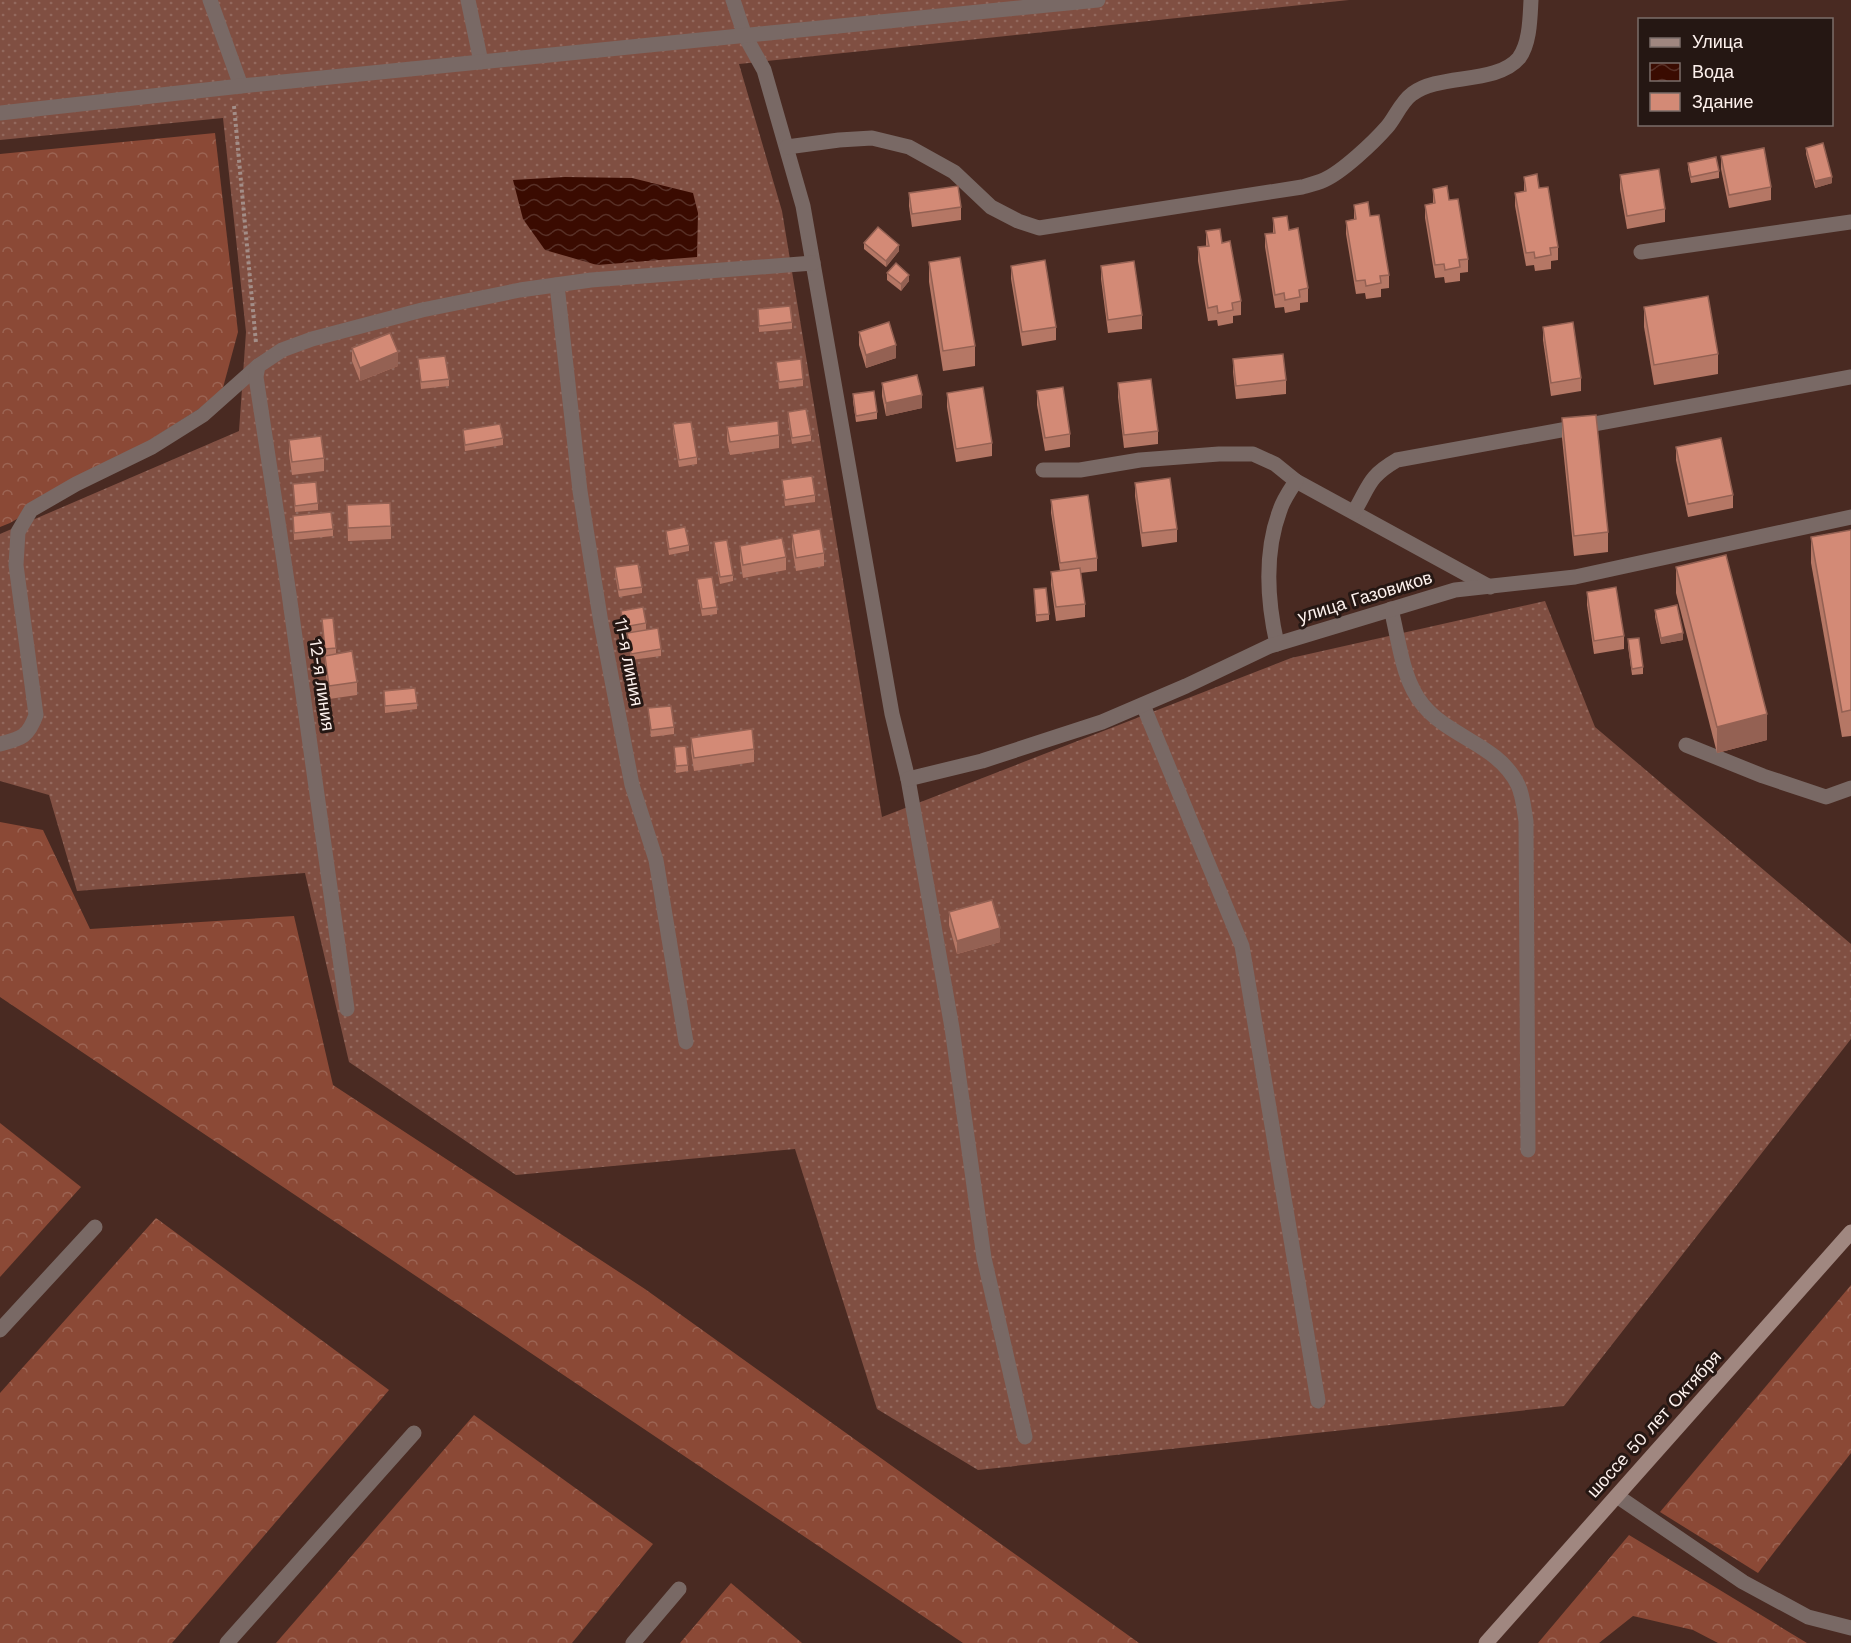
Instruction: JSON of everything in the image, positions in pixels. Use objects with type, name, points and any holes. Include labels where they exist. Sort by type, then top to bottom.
[{"type":"street","points":[[210,0],[237,87]]},
{"type":"street","points":[[468,0],[481,62]]},
{"type":"street","points":[[733,0],[745,36],[764,70],[803,206],[892,714],[908,779],[952,1028],[984,1258],[1025,1437]]},
{"type":"street","points":[[0,113],[745,36],[985,6],[1098,0]]},
{"type":"street","points":[[787,147],[873,138],[909,147],[954,172],[991,207],[1018,221],[1039,228],[1302,187],[1339,172],[1387,127],[1411,94],[1436,83],[1481,77],[1518,59],[1525,46],[1531,0]]},
{"type":"street","points":[[1641,252],[1851,222]]},
{"type":"street","points":[[0,744],[18,739],[30,731],[36,715],[16,565],[18,532],[31,510],[76,484],[152,447],[203,415],[258,366],[282,350],[312,339],[422,310],[520,290],[591,280],[813,263]]},
{"type":"street","name":"11-я линия","points":[[557,285],[580,491],[601,623],[632,785],[656,860],[686,1042]]},
{"type":"street","name":"12-я линия","points":[[258,366],[256,377],[347,1009]]},
{"type":"street","points":[[1354,512],[1370,481],[1381,469],[1397,460],[1851,377]]},
{"type":"street","points":[[1043,470],[1080,470],[1140,460],[1219,454],[1253,454],[1275,464],[1296,481],[1490,587]]},
{"type":"street","points":[[1277,644],[1269,596],[1270,556],[1280,508],[1296,481]]},
{"type":"street","name":"улица Газовиков","points":[[908,779],[982,761],[1102,722],[1277,644],[1455,590],[1575,577],[1851,517]]},
{"type":"street","points":[[1391,609],[1408,678],[1423,705],[1444,723],[1483,747],[1501,762],[1510,770],[1520,787],[1526,821],[1528,1150]]},
{"type":"street","points":[[1143,705],[1242,946],[1318,1401]]},
{"type":"street","points":[[1686,746],[1763,776],[1826,797],[1851,788]]},
{"type":"street","points":[[0,1330],[95,1227]]},
{"type":"street","name":"шоссе 50 лет Октября","points":[[1486,1643],[1851,1232]]},
{"type":"street","points":[[227,1643],[414,1433]]},
{"type":"street","points":[[1617,1496],[1743,1582],[1808,1617],[1851,1628]]},
{"type":"street","points":[[633,1643],[679,1589]]},
{"type":"path","points":[[237,87],[258,366]]},
{"type":"shaded area","points":[[0,0],[1349,0],[739,64],[782,211],[882,817],[1291,658],[1545,601],[1595,727],[1851,944],[1851,1039],[1564,1406],[978,1470],[877,1409],[795,1149],[516,1175],[349,1062],[305,873],[77,891],[49,795],[0,781],[0,534],[239,431],[246,332],[223,118],[0,140]]},
{"type":"green space","points":[[215,133],[238,332],[221,395],[114,463],[0,527],[0,154]]},
{"type":"green space","points":[[0,822],[43,830],[90,929],[294,916],[333,1085],[645,1289],[1139,1643],[963,1643],[0,997]]},
{"type":"green space","points":[[0,1123],[81,1187],[0,1277]]},
{"type":"green space","points":[[156,1218],[389,1390],[172,1643],[0,1643],[0,1393]]},
{"type":"green space","points":[[1851,1285],[1851,1453],[1758,1573],[1660,1512]]},
{"type":"green space","points":[[474,1415],[653,1544],[572,1643],[276,1643]]},
{"type":"green space","points":[[1629,1535],[1807,1643],[1718,1643],[1693,1630],[1633,1616],[1599,1643],[1538,1643]]},
{"type":"green space","points":[[731,1583],[802,1643],[680,1643]]},
{"type":"water","points":[[565,177],[632,178],[693,193],[698,213],[697,257],[597,265],[545,250],[523,219],[513,180]]},
{"type":"building","points":[[1823,143],[1832,177],[1815,181],[1806,148]]},
{"type":"building","points":[[1764,148],[1771,187],[1729,195],[1721,156]]},
{"type":"building","points":[[1716,157],[1719,171],[1691,177],[1688,163]]},
{"type":"building","points":[[1659,169],[1665,209],[1627,216],[1620,175]]},
{"type":"building","points":[[1537,174],[1539,188],[1548,187],[1558,247],[1550,248],[1551,255],[1535,258],[1534,252],[1526,253],[1515,193],[1526,191],[1524,177]]},
{"type":"building","points":[[958,186],[961,207],[912,214],[909,193]]},
{"type":"building","points":[[1447,186],[1449,200],[1458,199],[1468,259],[1459,260],[1460,267],[1445,270],[1444,264],[1435,265],[1425,205],[1435,203],[1433,189]]},
{"type":"building","points":[[1368,202],[1370,216],[1379,215],[1389,275],[1380,276],[1381,283],[1366,286],[1365,280],[1356,281],[1346,221],[1356,219],[1354,205]]},
{"type":"building","points":[[1287,216],[1289,230],[1298,228],[1308,288],[1299,290],[1300,297],[1285,300],[1284,293],[1275,295],[1265,234],[1275,233],[1273,218]]},
{"type":"building","points":[[878,227],[899,245],[886,261],[864,243]]},
{"type":"building","points":[[1220,229],[1222,243],[1230,241],[1241,301],[1232,303],[1233,310],[1218,313],[1217,306],[1208,308],[1198,247],[1209,246],[1206,231]]},
{"type":"building","points":[[960,257],[975,346],[943,351],[929,262]]},
{"type":"building","points":[[1045,260],[1056,327],[1022,332],[1011,266]]},
{"type":"building","points":[[1134,261],[1142,315],[1108,320],[1101,266]]},
{"type":"building","points":[[896,263],[909,275],[901,284],[887,273]]},
{"type":"building","points":[[1708,296],[1718,354],[1654,365],[1644,307]]},
{"type":"building","points":[[790,306],[792,322],[759,326],[758,309]]},
{"type":"building","points":[[889,322],[896,345],[866,355],[859,332]]},
{"type":"building","points":[[1573,322],[1581,378],[1551,383],[1543,327]]},
{"type":"building","points":[[390,333],[398,352],[360,368],[352,348]]},
{"type":"building","points":[[1283,354],[1286,380],[1236,386],[1233,359]]},
{"type":"building","points":[[445,356],[449,379],[421,382],[418,359]]},
{"type":"building","points":[[801,359],[803,379],[779,382],[776,362]]},
{"type":"building","points":[[917,375],[922,395],[886,403],[882,383]]},
{"type":"building","points":[[1151,379],[1158,431],[1124,435],[1118,383]]},
{"type":"building","points":[[983,387],[992,443],[956,449],[947,393]]},
{"type":"building","points":[[1063,387],[1070,434],[1045,438],[1037,391]]},
{"type":"building","points":[[874,391],[877,412],[856,416],[853,394]]},
{"type":"building","points":[[806,409],[811,435],[792,438],[788,412]]},
{"type":"building","points":[[1596,415],[1608,532],[1574,536],[1562,418]]},
{"type":"building","points":[[778,421],[779,435],[730,442],[727,427]]},
{"type":"building","points":[[691,422],[697,457],[679,460],[673,424]]},
{"type":"building","points":[[500,424],[503,438],[465,445],[463,430]]},
{"type":"building","points":[[321,436],[324,458],[292,462],[289,440]]},
{"type":"building","points":[[1721,438],[1733,495],[1688,504],[1676,447]]},
{"type":"building","points":[[812,476],[815,495],[785,500],[782,480]]},
{"type":"building","points":[[1170,478],[1177,529],[1142,533],[1135,483]]},
{"type":"building","points":[[316,482],[318,503],[295,506],[293,484]]},
{"type":"building","points":[[1088,495],[1097,558],[1060,563],[1051,500]]},
{"type":"building","points":[[390,503],[391,526],[348,528],[347,505]]},
{"type":"building","points":[[331,512],[333,529],[294,533],[293,516]]},
{"type":"building","points":[[685,527],[689,545],[669,549],[666,531]]},
{"type":"building","points":[[820,529],[824,553],[796,558],[792,534]]},
{"type":"building","points":[[1851,530],[1851,710],[1842,712],[1811,537]]},
{"type":"building","points":[[782,538],[786,557],[743,565],[740,546]]},
{"type":"building","points":[[727,540],[733,575],[720,577],[714,542]]},
{"type":"building","points":[[1726,555],[1767,714],[1717,727],[1676,567]]},
{"type":"building","points":[[638,564],[642,587],[619,590],[615,567]]},
{"type":"building","points":[[1080,568],[1085,604],[1056,607],[1051,572]]},
{"type":"building","points":[[712,577],[717,607],[702,609],[697,579]]},
{"type":"building","points":[[1616,587],[1624,636],[1594,641],[1587,592]]},
{"type":"building","points":[[1046,588],[1049,614],[1036,615],[1034,589]]},
{"type":"building","points":[[1677,605],[1683,633],[1661,638],[1655,610]]},
{"type":"building","points":[[643,607],[646,623],[624,627],[621,611]]},
{"type":"building","points":[[333,618],[336,648],[325,649],[322,619]]},
{"type":"building","points":[[658,628],[661,649],[631,654],[627,633]]},
{"type":"building","points":[[1639,638],[1643,667],[1632,669],[1628,639]]},
{"type":"building","points":[[352,651],[357,682],[329,686],[325,656]]},
{"type":"building","points":[[415,688],[417,703],[385,706],[384,691]]},
{"type":"building","points":[[671,706],[674,727],[651,730],[648,708]]},
{"type":"building","points":[[752,729],[754,749],[694,758],[691,738]]},
{"type":"building","points":[[686,746],[688,765],[676,766],[674,747]]},
{"type":"building","points":[[992,900],[1000,928],[957,941],[949,912]]}]
